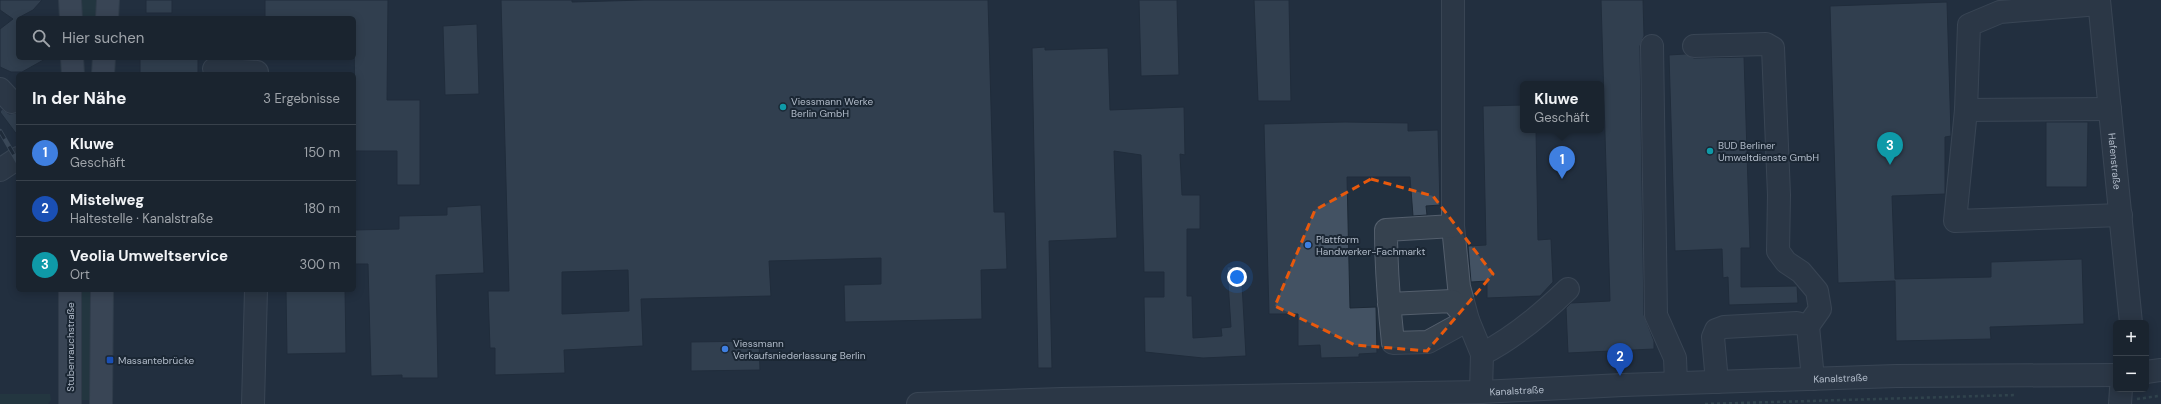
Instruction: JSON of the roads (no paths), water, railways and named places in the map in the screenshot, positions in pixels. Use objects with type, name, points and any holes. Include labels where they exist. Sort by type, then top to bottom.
[{"type":"main road","points":[[70,0],[71,16]]},
{"type":"main road","points":[[107,16],[108,0]]},
{"type":"main road","points":[[72,60],[72,72]]},
{"type":"main road","points":[[103,72],[104,60]]},
{"type":"main road","name":"Stubenrauchstraße","points":[[70,292],[70,404]]},
{"type":"main road","points":[[101,404],[102,292]]},
{"type":"street","points":[[1453,0],[1453,226],[1459,287],[1468,320],[1482,354],[1481,392]]},
{"type":"street","points":[[2099,2],[2000,12],[1968,25],[1966,110],[1955,221],[2121,216]]},
{"type":"street","name":"Hafenstraße","points":[[2099,2],[2131,320]]},
{"type":"street","points":[[1694,46],[1766,44],[1773,48],[1779,195],[1778,251],[1786,262],[1801,272],[1817,291],[1820,309],[1808,326],[1813,379]]},
{"type":"street","points":[[1652,46],[1656,315],[1675,358],[1676,383]]},
{"type":"street","points":[[214,69],[257,72]]},
{"type":"street","points":[[1966,110],[2110,109]]},
{"type":"street","points":[[0,170],[16,159]]},
{"type":"street","points":[[1453,226],[1386,230],[1392,343],[1428,342],[1468,320]]},
{"type":"street","points":[[1482,354],[1504,343],[1551,305],[1568,289]]},
{"type":"street","points":[[253,404],[256,292]]},
{"type":"street","points":[[1389,304],[1452,301],[1468,320]]},
{"type":"street","points":[[1717,382],[1713,337],[1716,330],[1724,327],[1797,323],[1808,326]]},
{"type":"street","points":[[2149,372],[2161,370]]},
{"type":"street","name":"Kanalstraße","points":[[918,404],[1062,399],[1453,398],[1481,392],[1676,383],[1813,379],[2113,375]]},
{"type":"railway","points":[[0,131],[16,159]]},
{"type":"place","name":"Viessmann Werke Berlin GmbH","points":[[783,107]]},
{"type":"place","name":"BUD Berliner Umweltdienste GmbH","points":[[1710,151]]},
{"type":"place","name":"Veolia Umweltservice","points":[[1890,165]]},
{"type":"place","name":"Kluwe","points":[[1562,179]]},
{"type":"place","name":"Plattform Handwerker-Fachmarkt","points":[[1308,245]]},
{"type":"place","name":"Viessmann Verkaufsniederlassung Berlin","points":[[725,349]]},
{"type":"place","name":"Massantebrücke","points":[[110,360]]},
{"type":"place","name":"Mistelweg","points":[[1620,376]]}]
